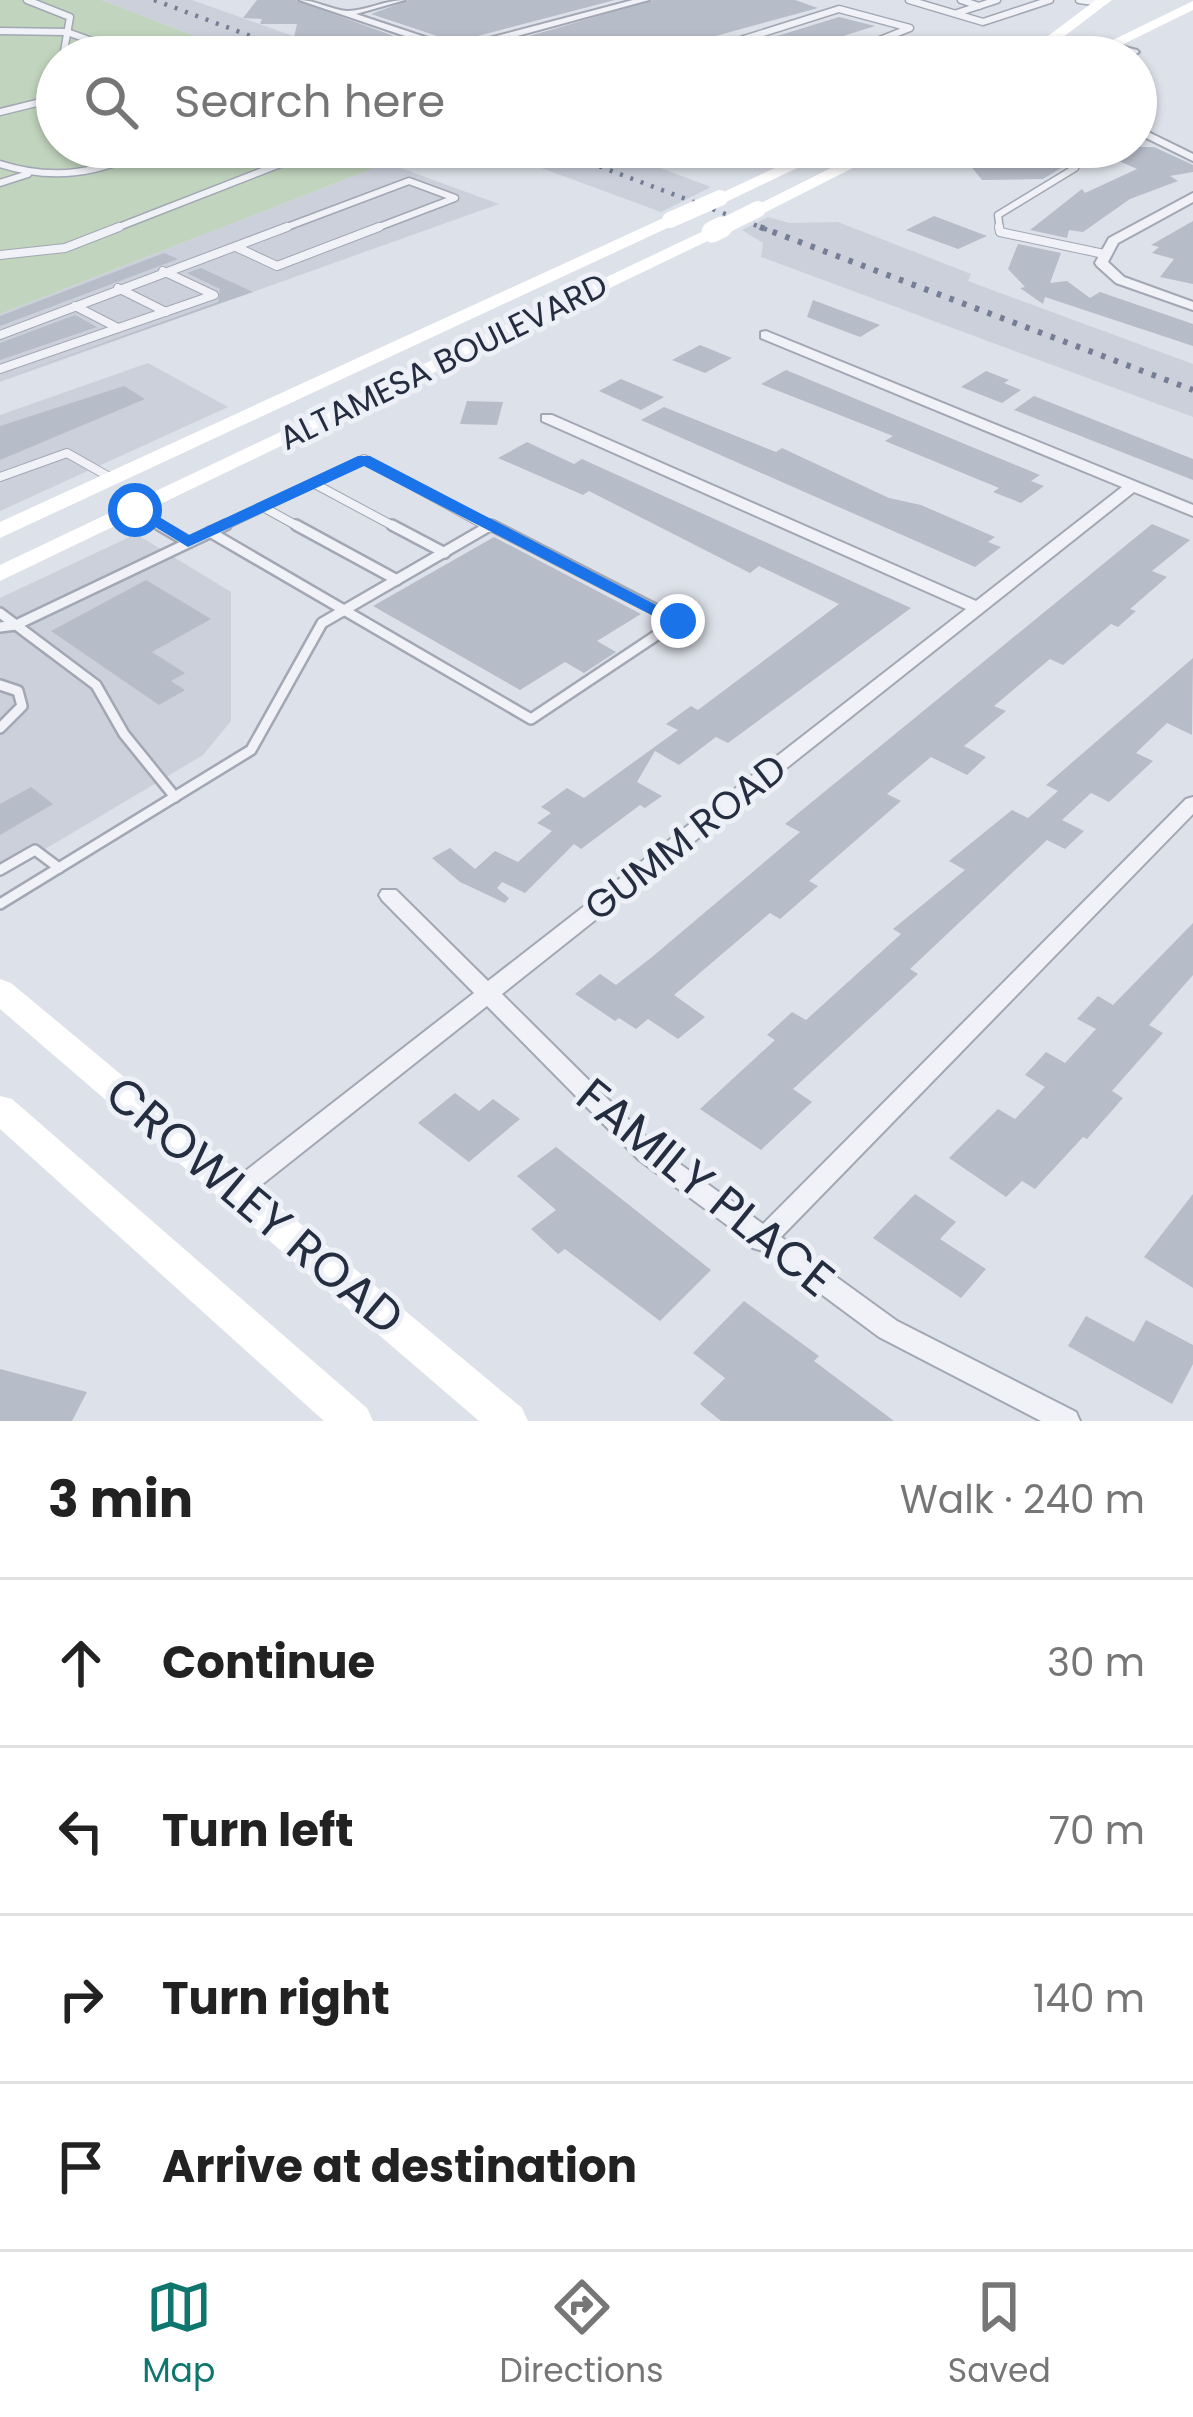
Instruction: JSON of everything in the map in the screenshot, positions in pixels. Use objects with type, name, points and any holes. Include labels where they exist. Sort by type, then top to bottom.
[{"type":"main road","points":[[1056,36],[1103,2]]},
{"type":"main road","points":[[1129,36],[1193,5]]},
{"type":"main road","name":"ALTAMESA BOULEVARD","points":[[0,531],[786,168]]},
{"type":"main road","name":"ALTAMESA BOULEVARD","points":[[0,574],[843,168]]},
{"type":"main road","points":[[113,479],[135,510]]},
{"type":"main road","name":"CROWLEY ROAD","points":[[0,991],[508,1421]]},
{"type":"main road","points":[[0,1109],[352,1421]]},
{"type":"street","points":[[304,0],[408,36]]},
{"type":"street","points":[[345,14],[400,0]]},
{"type":"street","points":[[518,36],[644,0]]},
{"type":"street","points":[[1157,140],[1193,158]]},
{"type":"street","points":[[1193,197],[1154,214],[1113,242],[1104,254],[1104,269],[1120,280],[1193,306]]},
{"type":"street","points":[[766,334],[1193,511]]},
{"type":"street","points":[[547,418],[978,608]]},
{"type":"street","name":"GUMM ROAD","points":[[238,1190],[1133,486]]},
{"type":"street","points":[[762,1241],[1193,803]]},
{"type":"street","name":"FAMILY PLACE","points":[[389,895],[647,1153],[887,1329],[1066,1421]]},
{"type":"lane","points":[[27,0],[70,17],[67,36]]},
{"type":"lane","points":[[909,0],[983,22],[1050,0]]},
{"type":"lane","points":[[921,4],[932,0]]},
{"type":"lane","points":[[961,0],[980,6]]},
{"type":"lane","points":[[955,14],[998,0]]},
{"type":"lane","points":[[1079,0],[1103,2]]},
{"type":"lane","points":[[754,36],[839,9],[896,22],[910,31],[897,36]]},
{"type":"lane","points":[[0,31],[78,36]]},
{"type":"lane","points":[[0,112],[36,103]]},
{"type":"lane","points":[[0,164],[28,174]]},
{"type":"lane","points":[[0,183],[28,174],[92,168]]},
{"type":"lane","points":[[0,255],[65,248],[270,168]]},
{"type":"lane","points":[[1075,168],[998,215],[1000,232],[1104,254]]},
{"type":"lane","points":[[0,335],[409,181],[455,198],[277,266],[236,247]]},
{"type":"lane","points":[[0,369],[214,295],[163,271]]},
{"type":"lane","points":[[118,288],[166,312]]},
{"type":"lane","points":[[74,306],[118,328]]},
{"type":"lane","points":[[0,477],[67,453],[113,479]]},
{"type":"lane","points":[[0,627],[16,625],[188,542],[364,460],[678,621],[531,719],[210,532]]},
{"type":"lane","points":[[313,483],[445,553]]},
{"type":"lane","points":[[263,507],[397,580]]},
{"type":"lane","points":[[135,510],[188,542]]},
{"type":"lane","points":[[0,904],[251,750],[322,623],[493,526]]},
{"type":"lane","points":[[0,613],[96,685],[124,734],[175,797]]},
{"type":"lane","points":[[0,685],[18,692],[22,706],[4,723]]},
{"type":"lane","points":[[0,870],[35,850],[59,868]]},
{"type":"shaded area","points":[[101,0],[192,0],[293,36],[194,36]]},
{"type":"shaded area","points":[[374,168],[401,168],[499,204],[0,382],[0,314]]},
{"type":"shaded area","points":[[541,168],[660,168],[711,187],[661,212]]},
{"type":"shaded area","points":[[768,217],[789,223],[838,222],[971,274],[968,281],[1193,364],[1193,417],[761,257],[763,243],[742,230]]},
{"type":"shaded area","points":[[148,363],[228,407],[0,511],[0,415]]},
{"type":"shaded area","points":[[136,534],[231,592],[231,721],[203,755],[0,876],[0,598]]},
{"type":"green space","points":[[0,0],[101,0],[194,36],[36,36],[36,168],[374,168],[0,314]]},
{"type":"building","points":[[257,0],[295,0],[394,36],[294,36],[297,24],[260,24],[262,19],[243,18]]},
{"type":"building","points":[[409,0],[615,0],[478,36],[437,36],[371,14]]},
{"type":"building","points":[[653,0],[795,0],[818,8],[716,36],[529,36]]},
{"type":"building","points":[[839,17],[875,26],[844,36],[777,36]]},
{"type":"building","points":[[1157,148],[1193,165],[1193,172],[1170,176],[1178,181],[1130,199],[1083,232],[1069,230],[1067,238],[1030,230],[1082,189],[1085,193],[1137,169],[1157,168]]},
{"type":"building","points":[[972,168],[1061,168],[1043,179],[982,180]]},
{"type":"building","points":[[934,216],[987,236],[958,249],[906,230]]},
{"type":"building","points":[[1193,221],[1193,284],[1160,277],[1174,259],[1152,253],[1159,247],[1151,245]]},
{"type":"building","points":[[1018,244],[1061,253],[1050,283],[1067,281],[1090,298],[1100,292],[1193,324],[1193,346],[1045,297],[1043,304],[1020,288],[1025,287],[1008,269]]},
{"type":"building","points":[[164,253],[178,259],[0,326],[0,316]]},
{"type":"building","points":[[201,268],[253,292],[0,380],[218,302],[220,289],[187,273]]},
{"type":"building","points":[[813,300],[880,325],[860,337],[807,317]]},
{"type":"building","points":[[75,315],[97,327],[0,360],[0,343]]},
{"type":"building","points":[[700,345],[732,358],[705,373],[672,360]]},
{"type":"building","points":[[786,370],[1040,475],[1031,481],[1044,486],[1021,503],[993,492],[999,488],[885,441],[893,436],[761,384]]},
{"type":"building","points":[[986,371],[1021,390],[1002,403],[961,387]]},
{"type":"building","points":[[621,379],[664,397],[641,410],[599,391]]},
{"type":"building","points":[[124,386],[145,399],[0,460],[0,426]]},
{"type":"building","points":[[1034,396],[1193,459],[1193,480],[1014,410]]},
{"type":"building","points":[[467,401],[503,402],[497,425],[460,424]]},
{"type":"building","points":[[664,407],[776,452],[782,448],[889,498],[921,505],[995,537],[988,542],[1001,547],[975,567],[641,420]]},
{"type":"building","points":[[527,442],[574,464],[582,459],[911,608],[728,743],[716,737],[679,765],[655,751],[637,782],[662,796],[645,808],[640,805],[581,849],[574,844],[525,893],[502,882],[497,888],[509,898],[505,903],[460,882],[432,858],[450,848],[475,869],[495,851],[518,862],[552,831],[537,823],[551,813],[541,807],[567,788],[584,798],[678,730],[666,724],[691,706],[698,710],[839,604],[759,566],[750,573],[589,491],[583,495],[498,458]]},
{"type":"building","points":[[1152,524],[1190,540],[1152,571],[1167,577],[1130,609],[1136,611],[1118,627],[1111,624],[1063,665],[1050,659],[994,706],[1006,711],[964,746],[986,757],[967,775],[931,757],[887,794],[901,801],[809,881],[818,886],[780,919],[770,913],[674,995],[705,1017],[678,1039],[648,1019],[636,1029],[619,1018],[615,1021],[575,994],[600,974],[616,985],[652,957],[800,832],[785,824]]},
{"type":"building","points":[[494,537],[641,614],[597,641],[616,652],[584,673],[565,662],[520,690],[373,606]]},
{"type":"building","points":[[146,580],[211,619],[152,652],[185,673],[171,681],[185,690],[159,705],[51,631]]},
{"type":"building","points":[[1193,658],[1192,735],[1167,723],[1136,753],[1153,761],[1109,802],[1091,793],[1062,820],[1084,831],[1065,849],[1047,840],[910,969],[918,974],[793,1089],[812,1102],[761,1150],[700,1109],[775,1040],[767,1035],[792,1012],[806,1020],[901,934],[893,929],[965,870],[949,861],[1012,810],[1028,818],[1058,791],[1046,785]]},
{"type":"building","points":[[31,787],[53,804],[0,835],[0,804]]},
{"type":"building","points":[[1193,923],[1193,975],[1149,1025],[1163,1033],[1112,1091],[1123,1098],[1087,1139],[1083,1137],[1035,1189],[1022,1181],[1006,1197],[949,1158],[998,1109],[1015,1119],[1045,1087],[1025,1075],[1046,1052],[1065,1063],[1096,1029],[1077,1019],[1098,996],[1113,1005]]},
{"type":"building","points":[[455,1093],[479,1111],[493,1099],[520,1119],[469,1162],[418,1123]]},
{"type":"building","points":[[556,1147],[711,1270],[660,1321],[565,1249],[558,1254],[531,1229],[556,1210],[517,1176]]},
{"type":"building","points":[[915,1194],[956,1222],[940,1239],[986,1269],[961,1298],[873,1238]]},
{"type":"building","points":[[1193,1194],[1193,1288],[1144,1257]]},
{"type":"building","points":[[744,1301],[819,1356],[814,1361],[894,1421],[721,1421],[700,1404],[725,1378],[693,1353]]},
{"type":"building","points":[[1086,1316],[1134,1342],[1146,1320],[1193,1345],[1193,1364],[1172,1404],[1068,1346]]},
{"type":"building","points":[[0,1369],[87,1392],[72,1421],[0,1421]]},
{"type":"railway","points":[[154,0],[251,36]]},
{"type":"railway","points":[[604,168],[768,230]]},
{"type":"railway","points":[[760,227],[1193,390]]},
{"type":"route","points":[[135,510],[188,542],[364,460],[678,621]]}]
